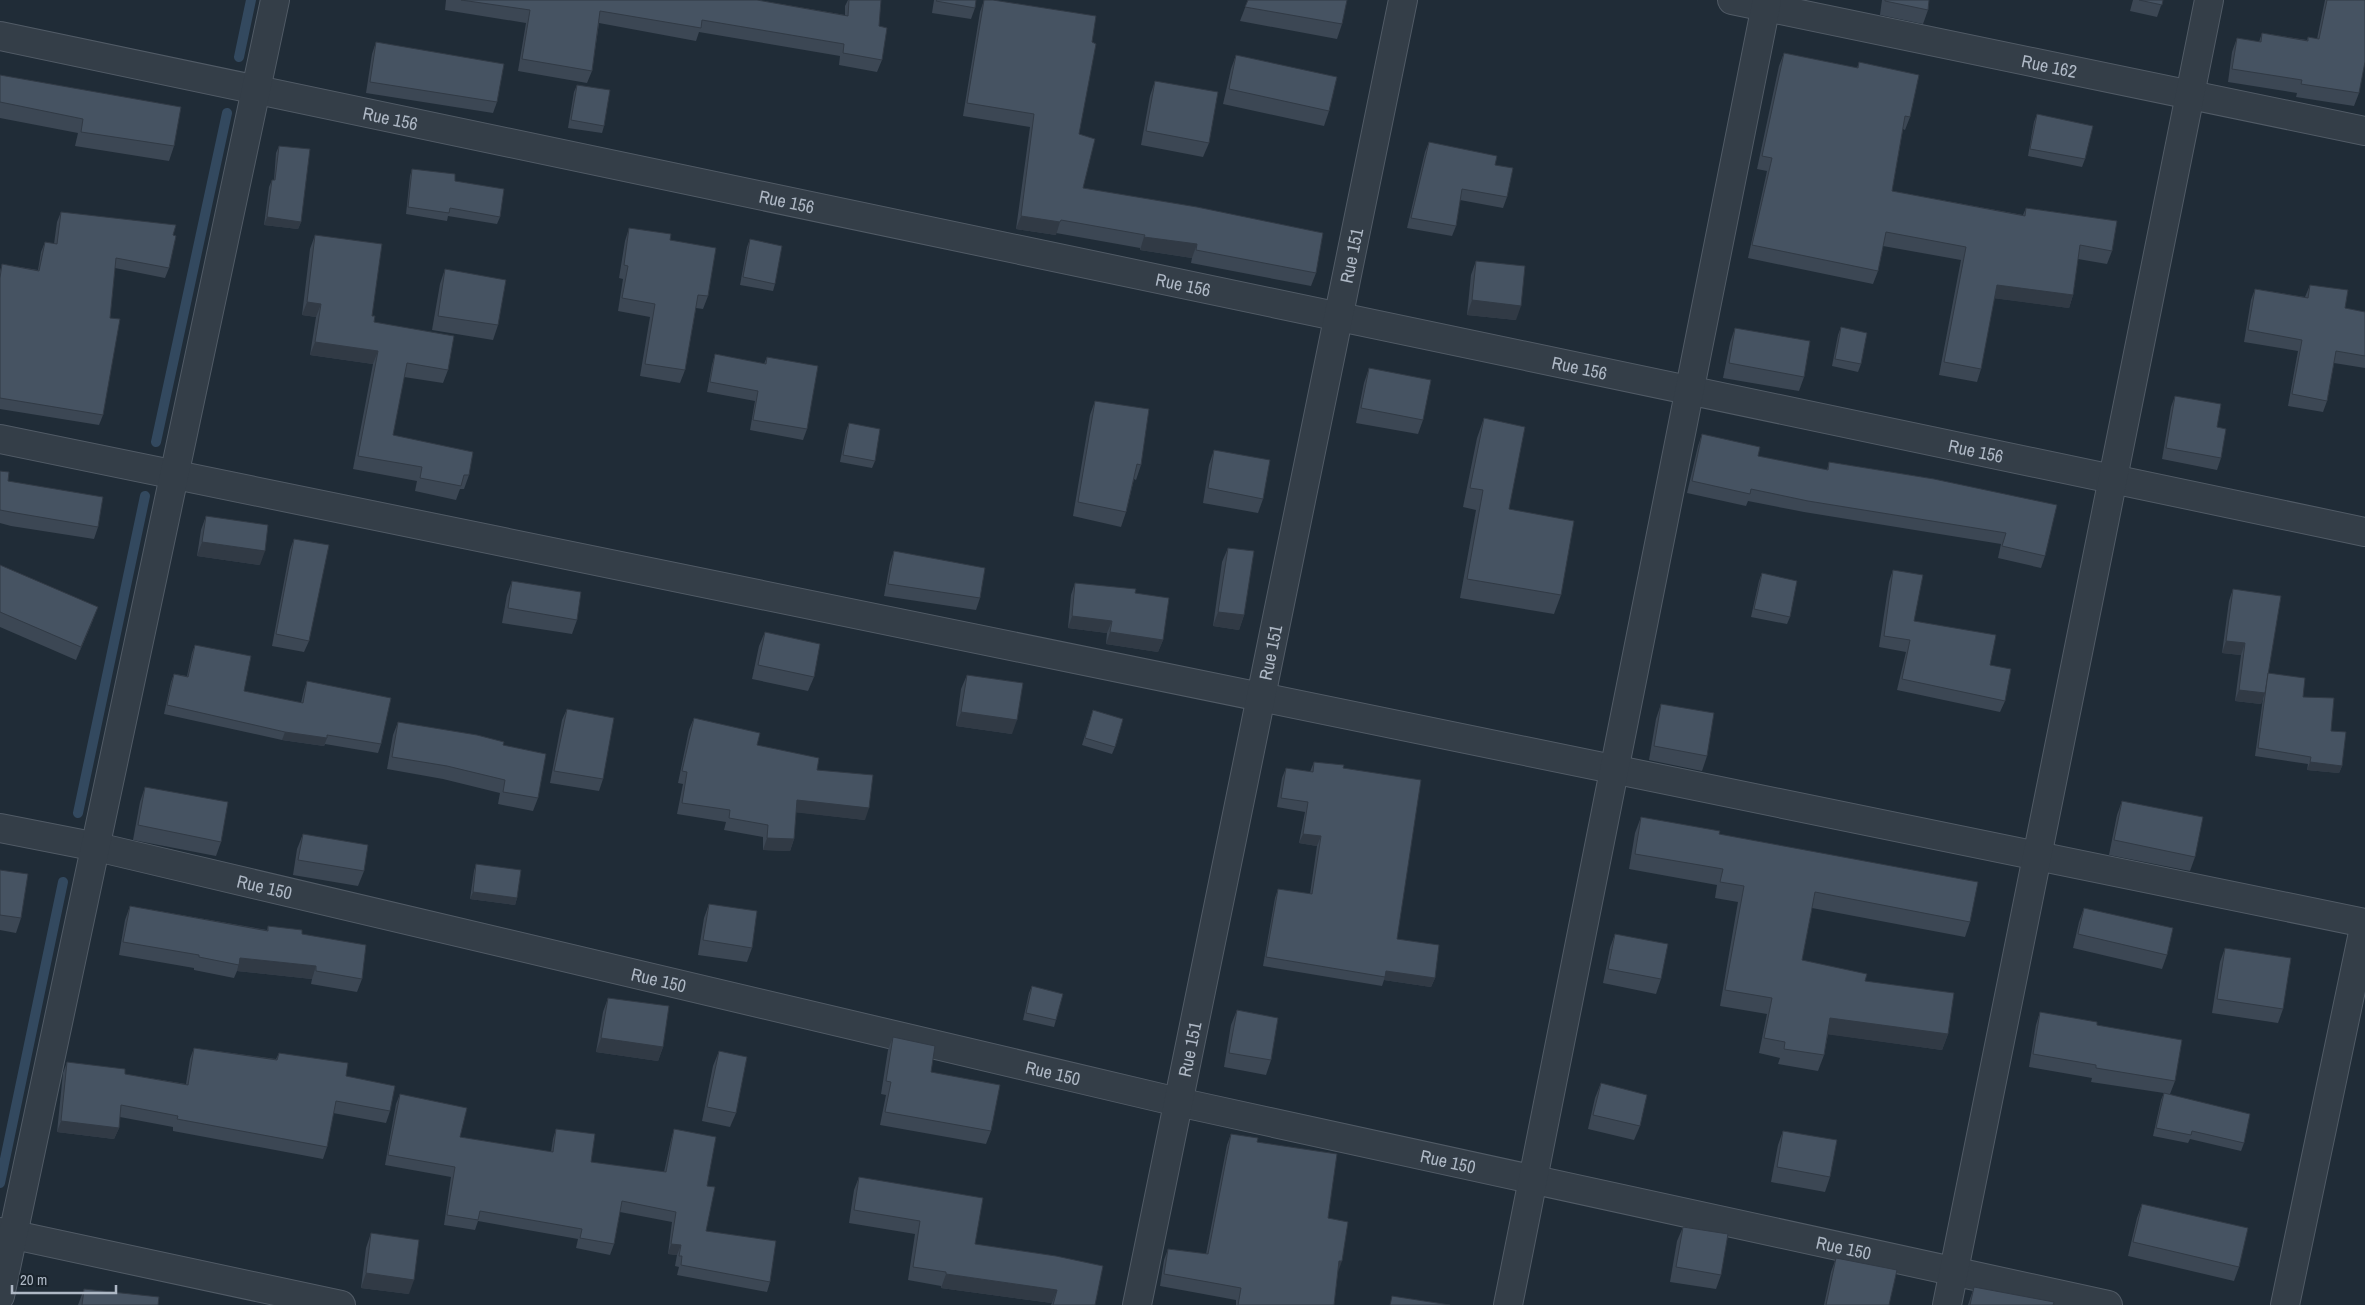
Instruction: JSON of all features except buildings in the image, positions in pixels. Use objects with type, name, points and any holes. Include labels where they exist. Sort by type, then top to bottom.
[{"type":"street","points":[[0,1296],[7,1234],[97,847],[275,0]]},
{"type":"street","name":"Rue 151","points":[[1137,1305],[1403,0]]},
{"type":"street","name":"Rue 162","points":[[1732,0],[1767,3],[2365,131]]},
{"type":"street","points":[[1947,1305],[2209,0]]},
{"type":"street","points":[[1508,1305],[1767,3]]},
{"type":"street","name":"Rue 156","points":[[0,36],[2365,532]]},
{"type":"street","points":[[0,438],[2365,923],[2285,1305]]},
{"type":"street","name":"Rue 150","points":[[0,828],[97,847],[1178,1102],[2108,1305]]},
{"type":"street","points":[[7,1234],[341,1305]]},
{"type":"waterway","points":[[239,57],[251,0]]},
{"type":"waterway","points":[[156,442],[227,113]]},
{"type":"waterway","points":[[78,813],[145,496]]},
{"type":"waterway","points":[[0,1183],[63,882]]}]
